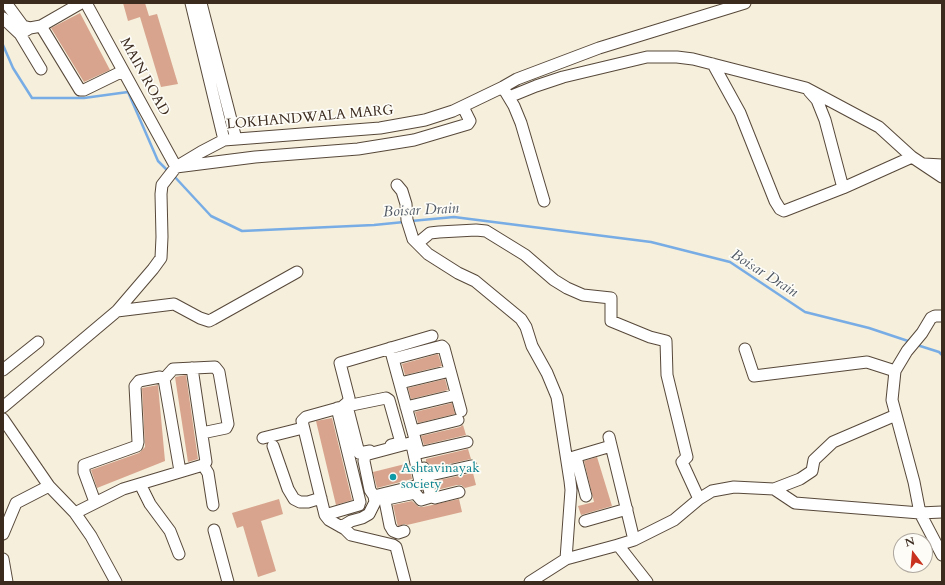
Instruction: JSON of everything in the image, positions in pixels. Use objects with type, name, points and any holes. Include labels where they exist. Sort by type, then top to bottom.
[{"type":"street","points":[[6,3],[23,26],[35,27],[80,90],[84,90],[123,71]]},
{"type":"street","points":[[20,34],[81,3]]},
{"type":"street","name":"MAIN ROAD","points":[[86,3],[175,167]]},
{"type":"street","points":[[191,3],[224,140]]},
{"type":"street","points":[[201,3],[236,139]]},
{"type":"street","name":"LOKHANDWALA MARG","points":[[3,407],[118,311],[153,270],[160,258],[162,237],[162,185],[175,167],[224,140],[396,126],[425,120],[506,92],[517,79],[599,48],[745,3]]},
{"type":"street","points":[[3,18],[20,34],[40,69]]},
{"type":"street","points":[[544,201],[521,123],[506,92],[536,86],[563,77],[647,57],[677,57],[693,59],[806,88],[879,127],[912,157],[942,177]]},
{"type":"street","points":[[713,64],[740,114],[775,201],[780,209],[784,211],[843,188],[912,157]]},
{"type":"street","points":[[806,88],[817,100],[825,120],[843,188]]},
{"type":"street","points":[[175,167],[255,157],[358,149],[414,140],[468,124],[470,121],[463,107]]},
{"type":"street","points":[[924,164],[942,165]]},
{"type":"street","points":[[397,185],[402,190],[406,204],[408,216],[407,220],[416,241],[428,254],[458,273],[475,281],[521,319],[526,327],[532,346],[547,373],[557,397],[572,458],[581,478],[586,496]]},
{"type":"street","points":[[416,241],[430,233],[476,230],[486,231],[524,255],[554,280],[567,288],[583,295],[611,298],[611,321],[650,337],[666,341],[667,375],[687,457],[682,462],[699,499]]},
{"type":"street","points":[[118,311],[174,304],[200,318],[209,320],[214,319],[297,272]]},
{"type":"street","points":[[942,316],[935,316],[931,318],[922,334],[907,351],[895,371],[892,400],[914,482],[920,514],[942,555]]},
{"type":"street","points":[[342,407],[348,402],[349,398],[340,363],[432,336]]},
{"type":"street","points":[[3,370],[38,342]]},
{"type":"street","points":[[393,360],[442,346],[444,348],[460,416],[413,431]]},
{"type":"street","points":[[390,348],[431,496]]},
{"type":"street","points":[[745,348],[754,376],[867,362],[895,371]]},
{"type":"street","points":[[164,379],[173,369],[215,367],[219,372],[228,424],[226,428],[202,433]]},
{"type":"street","points":[[75,513],[123,489],[203,465],[206,462],[192,368]]},
{"type":"street","points":[[400,383],[450,371]]},
{"type":"street","points":[[95,502],[84,472],[84,465],[137,446],[135,386],[139,382],[160,377],[164,379]]},
{"type":"street","points":[[164,379],[180,471]]},
{"type":"street","points":[[406,407],[456,394]]},
{"type":"street","points":[[342,407],[359,453],[362,454],[399,443],[400,439],[389,400],[386,398],[342,407],[306,416],[302,421],[303,428],[325,515],[328,520],[341,527],[351,535],[396,547],[405,582]]},
{"type":"street","points":[[325,515],[359,503],[342,407]]},
{"type":"street","points":[[530,582],[566,559],[634,540],[674,520],[699,499],[712,491],[734,487],[774,490],[800,479],[812,471],[814,460],[833,442],[896,415]]},
{"type":"street","points":[[3,420],[49,486],[75,513],[91,536],[116,582]]},
{"type":"street","points":[[263,438],[303,428]]},
{"type":"street","points":[[572,458],[610,441],[634,540]]},
{"type":"street","points":[[419,454],[467,442]]},
{"type":"street","points":[[341,527],[351,521],[369,514],[374,501],[370,490],[364,461],[365,455],[410,443],[412,445],[420,482],[419,485],[374,501]]},
{"type":"street","points":[[273,446],[288,490],[294,499],[300,502],[308,502],[321,498]]},
{"type":"street","points":[[566,559],[572,458]]},
{"type":"street","points":[[203,465],[208,473],[213,506]]},
{"type":"street","points":[[426,476],[471,466]]},
{"type":"street","points":[[570,481],[581,478]]},
{"type":"street","points":[[140,484],[150,504],[170,531],[179,554]]},
{"type":"street","points":[[3,534],[16,503],[49,486]]},
{"type":"street","points":[[774,490],[795,503],[920,514],[942,512]]},
{"type":"street","points":[[374,501],[385,501],[387,499],[416,493],[421,500],[431,496],[435,498],[459,492]]},
{"type":"street","points":[[385,501],[390,526],[393,531],[398,533],[404,531]]},
{"type":"street","points":[[585,521],[627,509]]},
{"type":"street","points":[[214,530],[228,582]]},
{"type":"street","points":[[618,545],[646,582]]},
{"type":"street","points":[[3,559],[7,582]]},
{"type":"building","points":[[123,3],[145,3],[149,16],[157,14],[178,84],[161,87],[140,17],[128,21]]},
{"type":"building","points":[[80,13],[110,70],[84,82],[51,28]]},
{"type":"building","points":[[438,354],[442,366],[405,375],[402,364]]},
{"type":"building","points":[[186,375],[198,459],[188,462],[175,377]]},
{"type":"building","points":[[445,379],[448,390],[411,399],[408,388]]},
{"type":"building","points":[[158,385],[165,461],[97,488],[91,470],[139,453],[145,447],[142,388]]},
{"type":"building","points":[[452,403],[455,414],[418,423],[415,412]]},
{"type":"building","points":[[332,418],[352,500],[336,505],[316,421]]},
{"type":"building","points":[[463,425],[466,435],[424,445],[421,436]]},
{"type":"building","points":[[468,449],[471,459],[431,468],[429,463],[426,462],[426,459]]},
{"type":"building","points":[[597,457],[612,506],[581,515],[578,506],[594,502],[584,461]]},
{"type":"building","name":"Ashtavinayak society","points":[[409,463],[412,479],[377,488],[373,472]]},
{"type":"building","points":[[473,473],[476,485],[465,488],[461,485],[457,485],[437,490],[434,481]]},
{"type":"building","points":[[279,499],[283,514],[261,521],[276,571],[258,577],[243,526],[237,528],[232,513]]},
{"type":"building","points":[[459,499],[462,512],[398,526],[393,505],[412,501],[419,507],[423,507]]},
{"type":"waterway","name":"Boisar Drain","points":[[3,45],[13,68],[32,98],[84,98],[128,92],[158,161],[169,172]]},
{"type":"waterway","name":"Boisar Drain","points":[[173,175],[211,216],[242,231],[374,225],[404,222]]},
{"type":"waterway","name":"Boisar Drain","points":[[411,221],[454,217],[651,242],[730,262],[805,312],[869,328],[911,342]]},
{"type":"waterway","name":"Boisar Drain","points":[[917,345],[939,352],[942,355]]},
{"type":"place","name":"Ashtavinayak society","points":[[393,477]]}]
